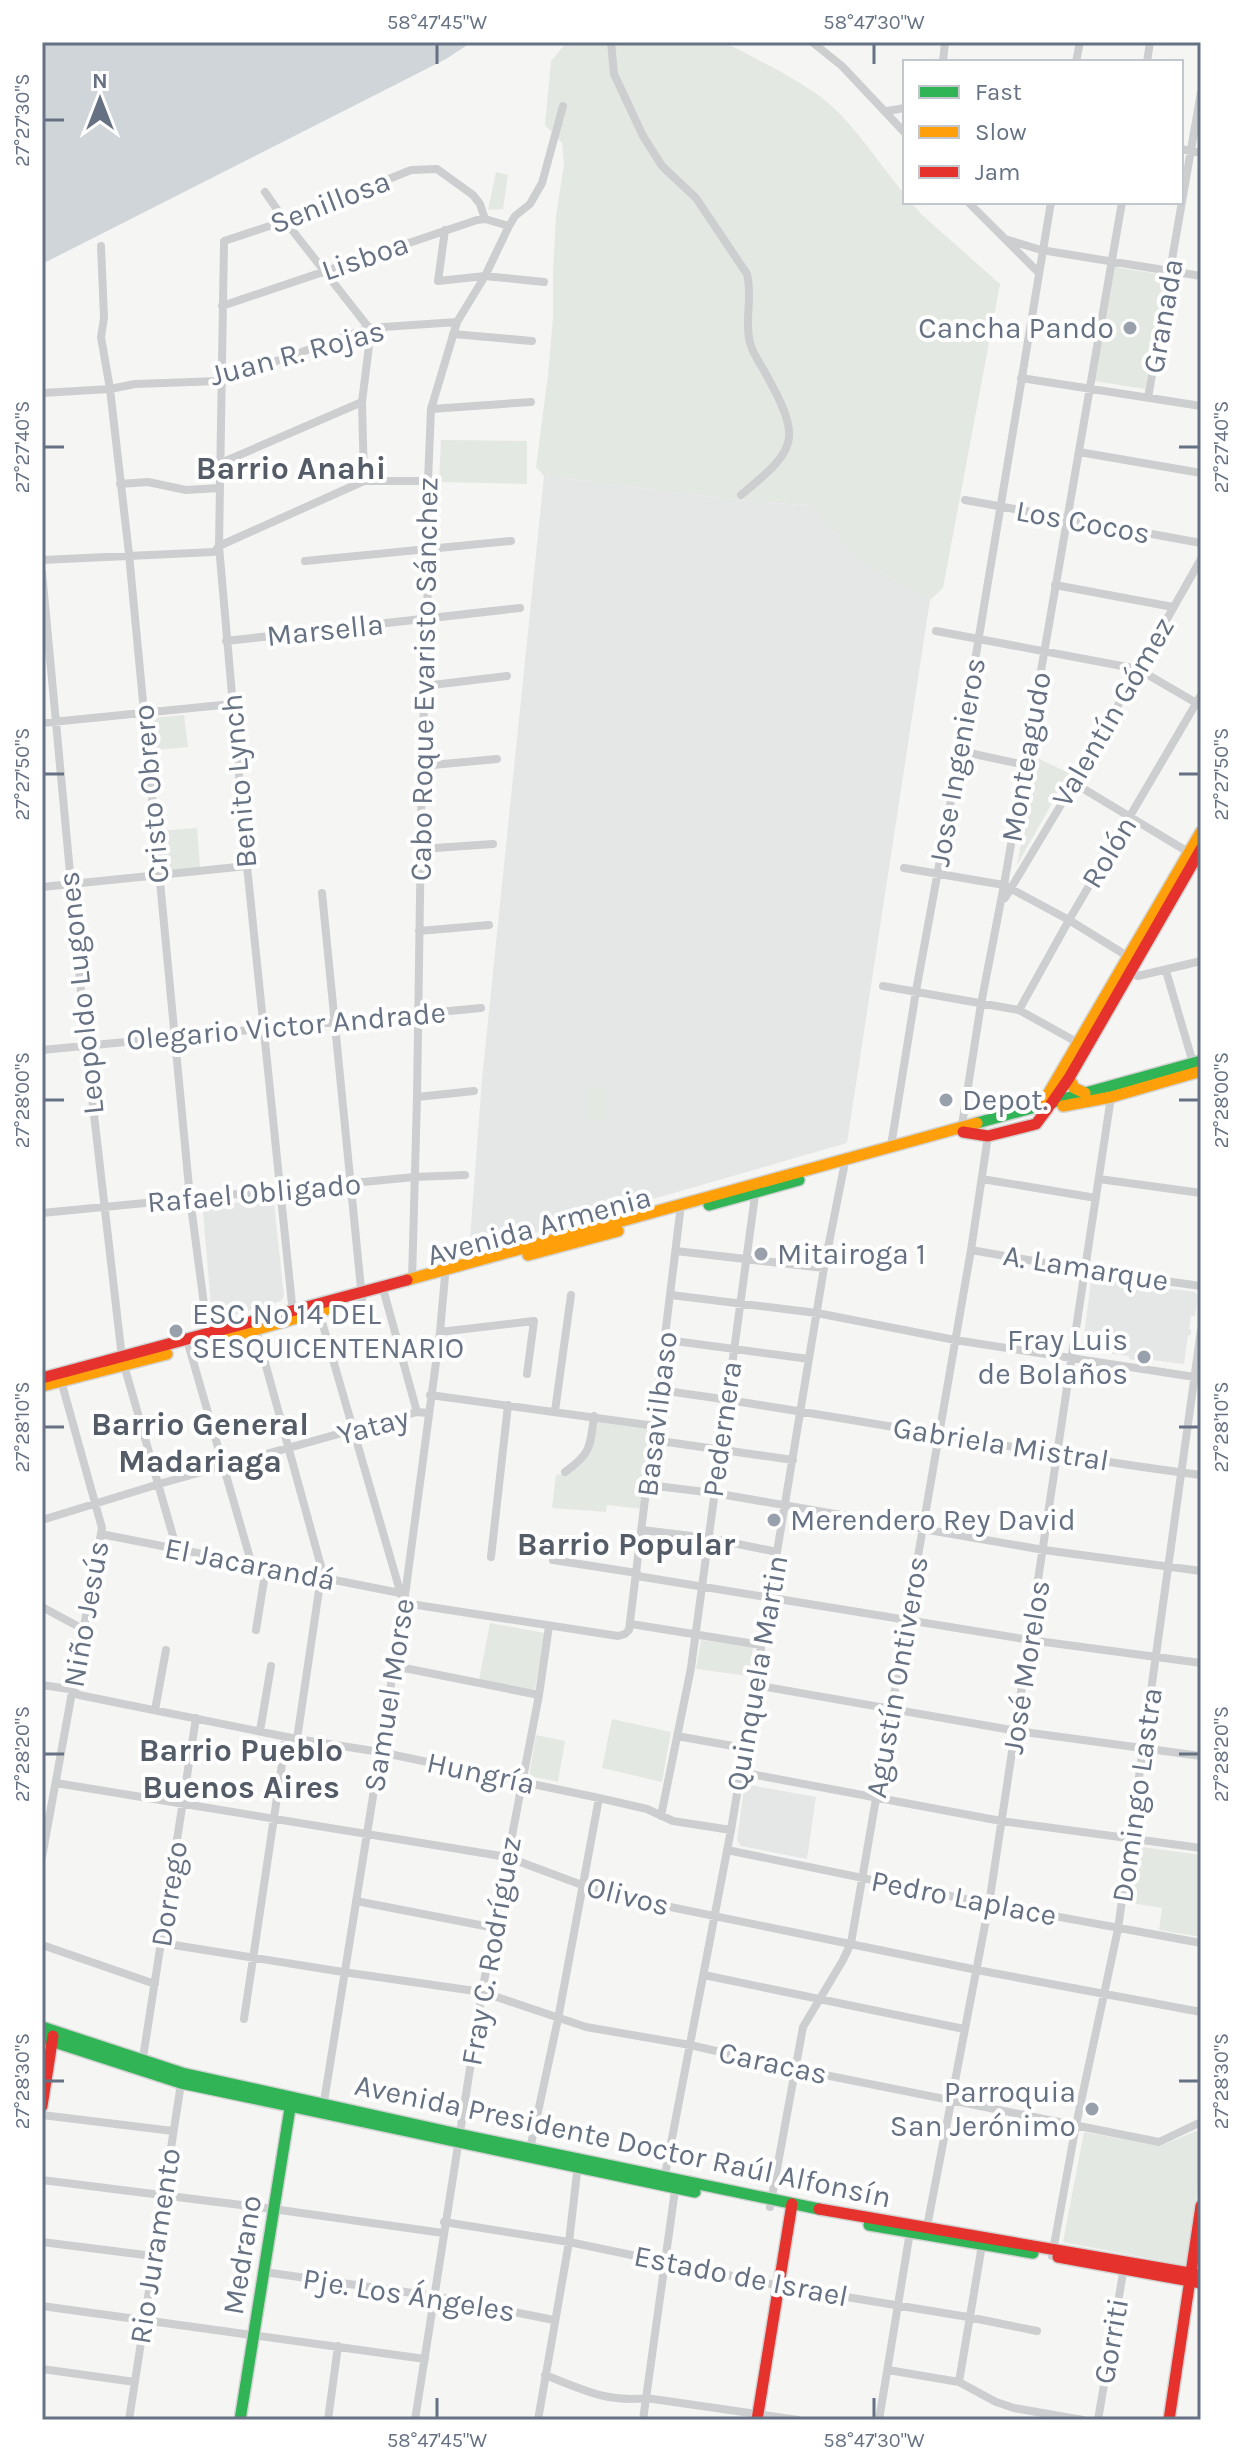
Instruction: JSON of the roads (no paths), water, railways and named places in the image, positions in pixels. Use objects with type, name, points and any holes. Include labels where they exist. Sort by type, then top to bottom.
[{"type":"main road","points":[[963,1129],[988,1136],[1036,1124],[1197,855],[1201,832]]},
{"type":"main road","points":[[1049,1104],[1069,1078],[1082,1045]]},
{"type":"main road","points":[[1049,1104],[1198,1065]]},
{"type":"main road","points":[[1049,1104],[1111,1097],[1198,1065]]},
{"type":"main road","points":[[1069,1078],[1074,1088],[1085,1093]]},
{"type":"main road","name":"Avenida Armenia","points":[[42,1386],[61,1378],[678,1210],[1049,1104]]},
{"type":"main road","name":"Avenida Armenia","points":[[842,1164],[891,1146],[963,1129]]},
{"type":"main road","name":"Avenida Armenia","points":[[42,1378],[61,1378]]},
{"type":"main road","name":"Avenida Presidente Doctor Raúl Alfonsín","points":[[42,2027],[49,2037],[141,2066],[291,2102],[770,2203],[1196,2278]]},
{"type":"main road","points":[[42,2106],[49,2037]]},
{"type":"main road","name":"Medrano","points":[[240,2420],[291,2102]]},
{"type":"main road","name":"Avenida Presidente Doctor Raúl Alfonsín","points":[[457,2138],[530,2149],[578,2164]]},
{"type":"main road","points":[[1169,2420],[1196,2278],[1201,2206]]},
{"type":"main road","points":[[758,2416],[792,2207]]},
{"type":"main road","name":"Avenida Presidente Doctor Raúl Alfonsín","points":[[792,2207],[910,2232],[926,2231],[982,2245],[1053,2252]]},
{"type":"street","points":[[611,42],[614,74],[643,136],[662,166],[696,198],[747,274],[751,347],[786,412],[789,427],[788,445],[782,457],[741,495]]},
{"type":"street","points":[[812,42],[842,66],[903,131]]},
{"type":"street","name":"Granada","points":[[1183,174],[1201,92]]},
{"type":"street","name":"Cabo Roque Evaristo Sánchez","points":[[412,1281],[431,409],[457,322],[485,276],[515,216],[530,204],[542,183],[563,106]]},
{"type":"street","points":[[887,111],[903,108]]},
{"type":"street","points":[[1186,150],[1201,153]]},
{"type":"street","name":"Senillosa","points":[[224,241],[285,221],[411,170],[437,169],[473,195],[485,219]]},
{"type":"street","points":[[265,192],[323,272],[369,328],[362,402],[364,481]]},
{"type":"street","points":[[970,204],[1038,272]]},
{"type":"street","name":"Jose Ingenieros","points":[[891,1146],[1051,204]]},
{"type":"street","name":"Monteagudo","points":[[963,1129],[981,1004],[1007,886],[1044,650],[1122,204]]},
{"type":"street","name":"Granada","points":[[1148,398],[1171,271],[1179,204]]},
{"type":"street","points":[[485,219],[509,226]]},
{"type":"street","name":"Lisboa","points":[[222,306],[485,219]]},
{"type":"street","points":[[445,230],[438,281],[485,276],[544,282]]},
{"type":"street","points":[[1005,239],[1041,250],[1201,276]]},
{"type":"street","name":"Benito Lynch","points":[[224,241],[219,546],[247,866],[293,1314]]},
{"type":"street","name":"Cristo Obrero","points":[[101,246],[104,318],[101,337],[129,554],[190,1198],[210,1338]]},
{"type":"street","name":"Juan R. Rojas","points":[[42,393],[110,389],[135,384],[220,381],[369,328],[457,322]]},
{"type":"street","points":[[453,334],[532,341]]},
{"type":"street","points":[[1021,378],[1201,406]]},
{"type":"street","points":[[221,463],[362,402]]},
{"type":"street","points":[[431,409],[531,402]]},
{"type":"street","points":[[1079,452],[1201,473]]},
{"type":"street","points":[[42,560],[214,552],[219,546],[364,481],[428,481]]},
{"type":"street","points":[[120,484],[148,482],[186,490],[220,488]]},
{"type":"street","name":"Los Cocos","points":[[965,500],[1201,543]]},
{"type":"street","points":[[305,561],[511,541]]},
{"type":"street","name":"Valentín Gómez","points":[[1007,886],[1074,783],[1201,559]]},
{"type":"street","name":"Leopoldo Lugones","points":[[42,572],[86,1045],[123,1362],[177,1550]]},
{"type":"street","points":[[1055,585],[1173,607]]},
{"type":"street","name":"Marsella","points":[[226,641],[520,608]]},
{"type":"street","points":[[936,631],[1138,669],[1200,701]]},
{"type":"street","points":[[424,686],[507,676]]},
{"type":"street","name":"Rolón","points":[[1019,1010],[1200,701]]},
{"type":"street","points":[[42,723],[232,704]]},
{"type":"street","points":[[960,751],[1025,765]]},
{"type":"street","points":[[422,766],[497,759]]},
{"type":"street","points":[[1074,783],[1197,855]]},
{"type":"street","points":[[421,849],[493,844]]},
{"type":"street","points":[[42,887],[247,866]]},
{"type":"street","points":[[904,868],[1007,886],[1069,920],[1130,965],[1138,976],[1201,961]]},
{"type":"street","points":[[322,893],[361,1295]]},
{"type":"street","points":[[419,931],[489,925]]},
{"type":"street","points":[[1166,971],[1198,1065]]},
{"type":"street","points":[[883,986],[1019,1010],[1082,1045]]},
{"type":"street","name":"Olegario Victor Andrade","points":[[42,1050],[481,1008]]},
{"type":"street","points":[[417,1097],[474,1091]]},
{"type":"street","name":"José Morelos","points":[[926,2231],[989,1904],[1111,1097]]},
{"type":"street","name":"Agustín Ontiveros","points":[[770,2203],[803,2027],[851,1943],[988,1136]]},
{"type":"street","name":"Quinquela Martin","points":[[664,2181],[731,1830],[842,1164]]},
{"type":"street","name":"Rafael Obligado","points":[[42,1213],[415,1177],[465,1175]]},
{"type":"street","points":[[982,1179],[1096,1198]]},
{"type":"street","points":[[1099,1179],[1201,1193]]},
{"type":"street","name":"Pedernera","points":[[661,1816],[696,1633],[756,1188]]},
{"type":"street","name":"Basavilbaso","points":[[631,1624],[667,1340],[678,1210]]},
{"type":"street","name":"A. Lamarque","points":[[971,1250],[1201,1286]]},
{"type":"street","points":[[676,1251],[824,1268]]},
{"type":"street","name":"Samuel Morse","points":[[323,2108],[404,1603],[440,1332],[444,1272]]},
{"type":"street","points":[[384,1289],[417,1412]]},
{"type":"street","points":[[555,1411],[571,1295]]},
{"type":"street","points":[[671,1295],[817,1313],[955,1340],[1198,1378]]},
{"type":"street","points":[[318,1307],[404,1603],[618,1636],[625,1634],[631,1624],[761,1645]]},
{"type":"street","points":[[440,1332],[534,1321],[527,1374]]},
{"type":"street","points":[[254,1325],[322,1574],[297,1739]]},
{"type":"street","name":"Domingo Lastra","points":[[1053,2252],[1076,2125],[1118,1929],[1181,1472],[1198,1378],[1201,1330]]},
{"type":"street","points":[[667,1340],[809,1359]]},
{"type":"street","points":[[189,1344],[252,1565]]},
{"type":"street","name":"Niño Jesús","points":[[42,1857],[45,1822],[56,1783],[101,1534],[96,1504],[61,1378]]},
{"type":"street","name":"Gabriela Mistral","points":[[660,1390],[1057,1455],[1201,1475]]},
{"type":"street","points":[[430,1395],[655,1426]]},
{"type":"street","points":[[491,1557],[508,1405]]},
{"type":"street","name":"Yatay","points":[[42,1520],[417,1412],[428,1413]]},
{"type":"street","points":[[565,1472],[590,1448],[594,1416]]},
{"type":"street","points":[[653,1440],[793,1460]]},
{"type":"street","points":[[648,1485],[714,1493],[1044,1550],[1201,1571]]},
{"type":"street","points":[[642,1530],[708,1538],[777,1552]]},
{"type":"street","name":"El Jacarandá","points":[[101,1534],[266,1568],[322,1574],[400,1593]]},
{"type":"street","points":[[553,1560],[1030,1640],[1201,1663]]},
{"type":"street","points":[[256,1630],[266,1568]]},
{"type":"street","points":[[42,1607],[83,1629]]},
{"type":"street","name":"Fray C. Rodríguez","points":[[415,2420],[457,2138],[549,1626]]},
{"type":"street","points":[[155,1710],[166,1650]]},
{"type":"street","points":[[260,1731],[271,1666]]},
{"type":"street","points":[[394,1666],[539,1695]]},
{"type":"street","name":"Hungría","points":[[42,1685],[286,1737],[380,1752],[599,1798],[647,1809],[673,1821],[731,1830]]},
{"type":"street","points":[[755,1685],[1017,1731],[1201,1756]]},
{"type":"street","name":"Dorrego","points":[[141,2066],[196,1718]]},
{"type":"street","points":[[677,1736],[744,1748]]},
{"type":"street","points":[[244,2019],[286,1737]]},
{"type":"street","points":[[740,1772],[1001,1821],[1201,1848]]},
{"type":"street","name":"Olivos","points":[[56,1783],[507,1857],[582,1885],[646,1902],[1201,2012]]},
{"type":"street","points":[[530,2149],[599,1798]]},
{"type":"street","name":"Pedro Laplace","points":[[727,1850],[989,1904],[1201,1943]]},
{"type":"street","points":[[356,1901],[495,1928]]},
{"type":"street","name":"Caracas","points":[[161,1943],[482,1992],[586,2027],[690,2045],[1159,2142],[1201,2122]]},
{"type":"street","points":[[42,1945],[155,1984]]},
{"type":"street","points":[[704,1975],[964,2029]]},
{"type":"street","name":"Rio Juramento","points":[[129,2420],[182,2078]]},
{"type":"street","points":[[42,2115],[173,2131]]},
{"type":"street","points":[[538,2420],[569,2242],[578,2164]]},
{"type":"street","points":[[42,2180],[443,2233]]},
{"type":"street","points":[[643,2420],[676,2184]]},
{"type":"street","name":"Estado de Israel","points":[[444,2222],[569,2242],[780,2286],[1037,2331]]},
{"type":"street","points":[[879,2420],[910,2232]]},
{"type":"street","points":[[42,2242],[153,2256]]},
{"type":"street","points":[[959,2382],[982,2245]]},
{"type":"street","name":"Gorriti","points":[[1098,2420],[1124,2266]]},
{"type":"street","name":"Pje. Los Ángeles","points":[[264,2272],[434,2296],[554,2320]]},
{"type":"street","points":[[42,2306],[425,2359]]},
{"type":"street","points":[[328,2420],[338,2346]]},
{"type":"street","points":[[42,2369],[135,2382]]},
{"type":"street","points":[[888,2370],[959,2382],[1014,2408],[1083,2420]]},
{"type":"street","points":[[545,2375],[601,2396],[625,2400],[646,2398],[798,2420]]},
{"type":"place","name":"Cancha Pando","points":[[1130,328]]},
{"type":"place","name":"Depot.","points":[[946,1100]]},
{"type":"place","name":"Mitairoga 1","points":[[761,1254]]},
{"type":"place","name":"ESC Nº 14 DEL SESQUICENTENARIO","points":[[176,1331]]},
{"type":"place","name":"Fray Luis de Bolaños","points":[[1144,1357]]},
{"type":"place","name":"Merendero Rey David","points":[[774,1520]]},
{"type":"place","name":"Parroquia San Jerónimo","points":[[1092,2109]]},
{"type":"district","name":"Barrio Anahi","points":[[291,468]]},
{"type":"district","name":"Barrio General Madariaga","points":[[200,1442]]},
{"type":"district","name":"Barrio Popular","points":[[626,1544]]},
{"type":"district","name":"Barrio Pueblo Buenos Aires","points":[[241,1768]]}]
